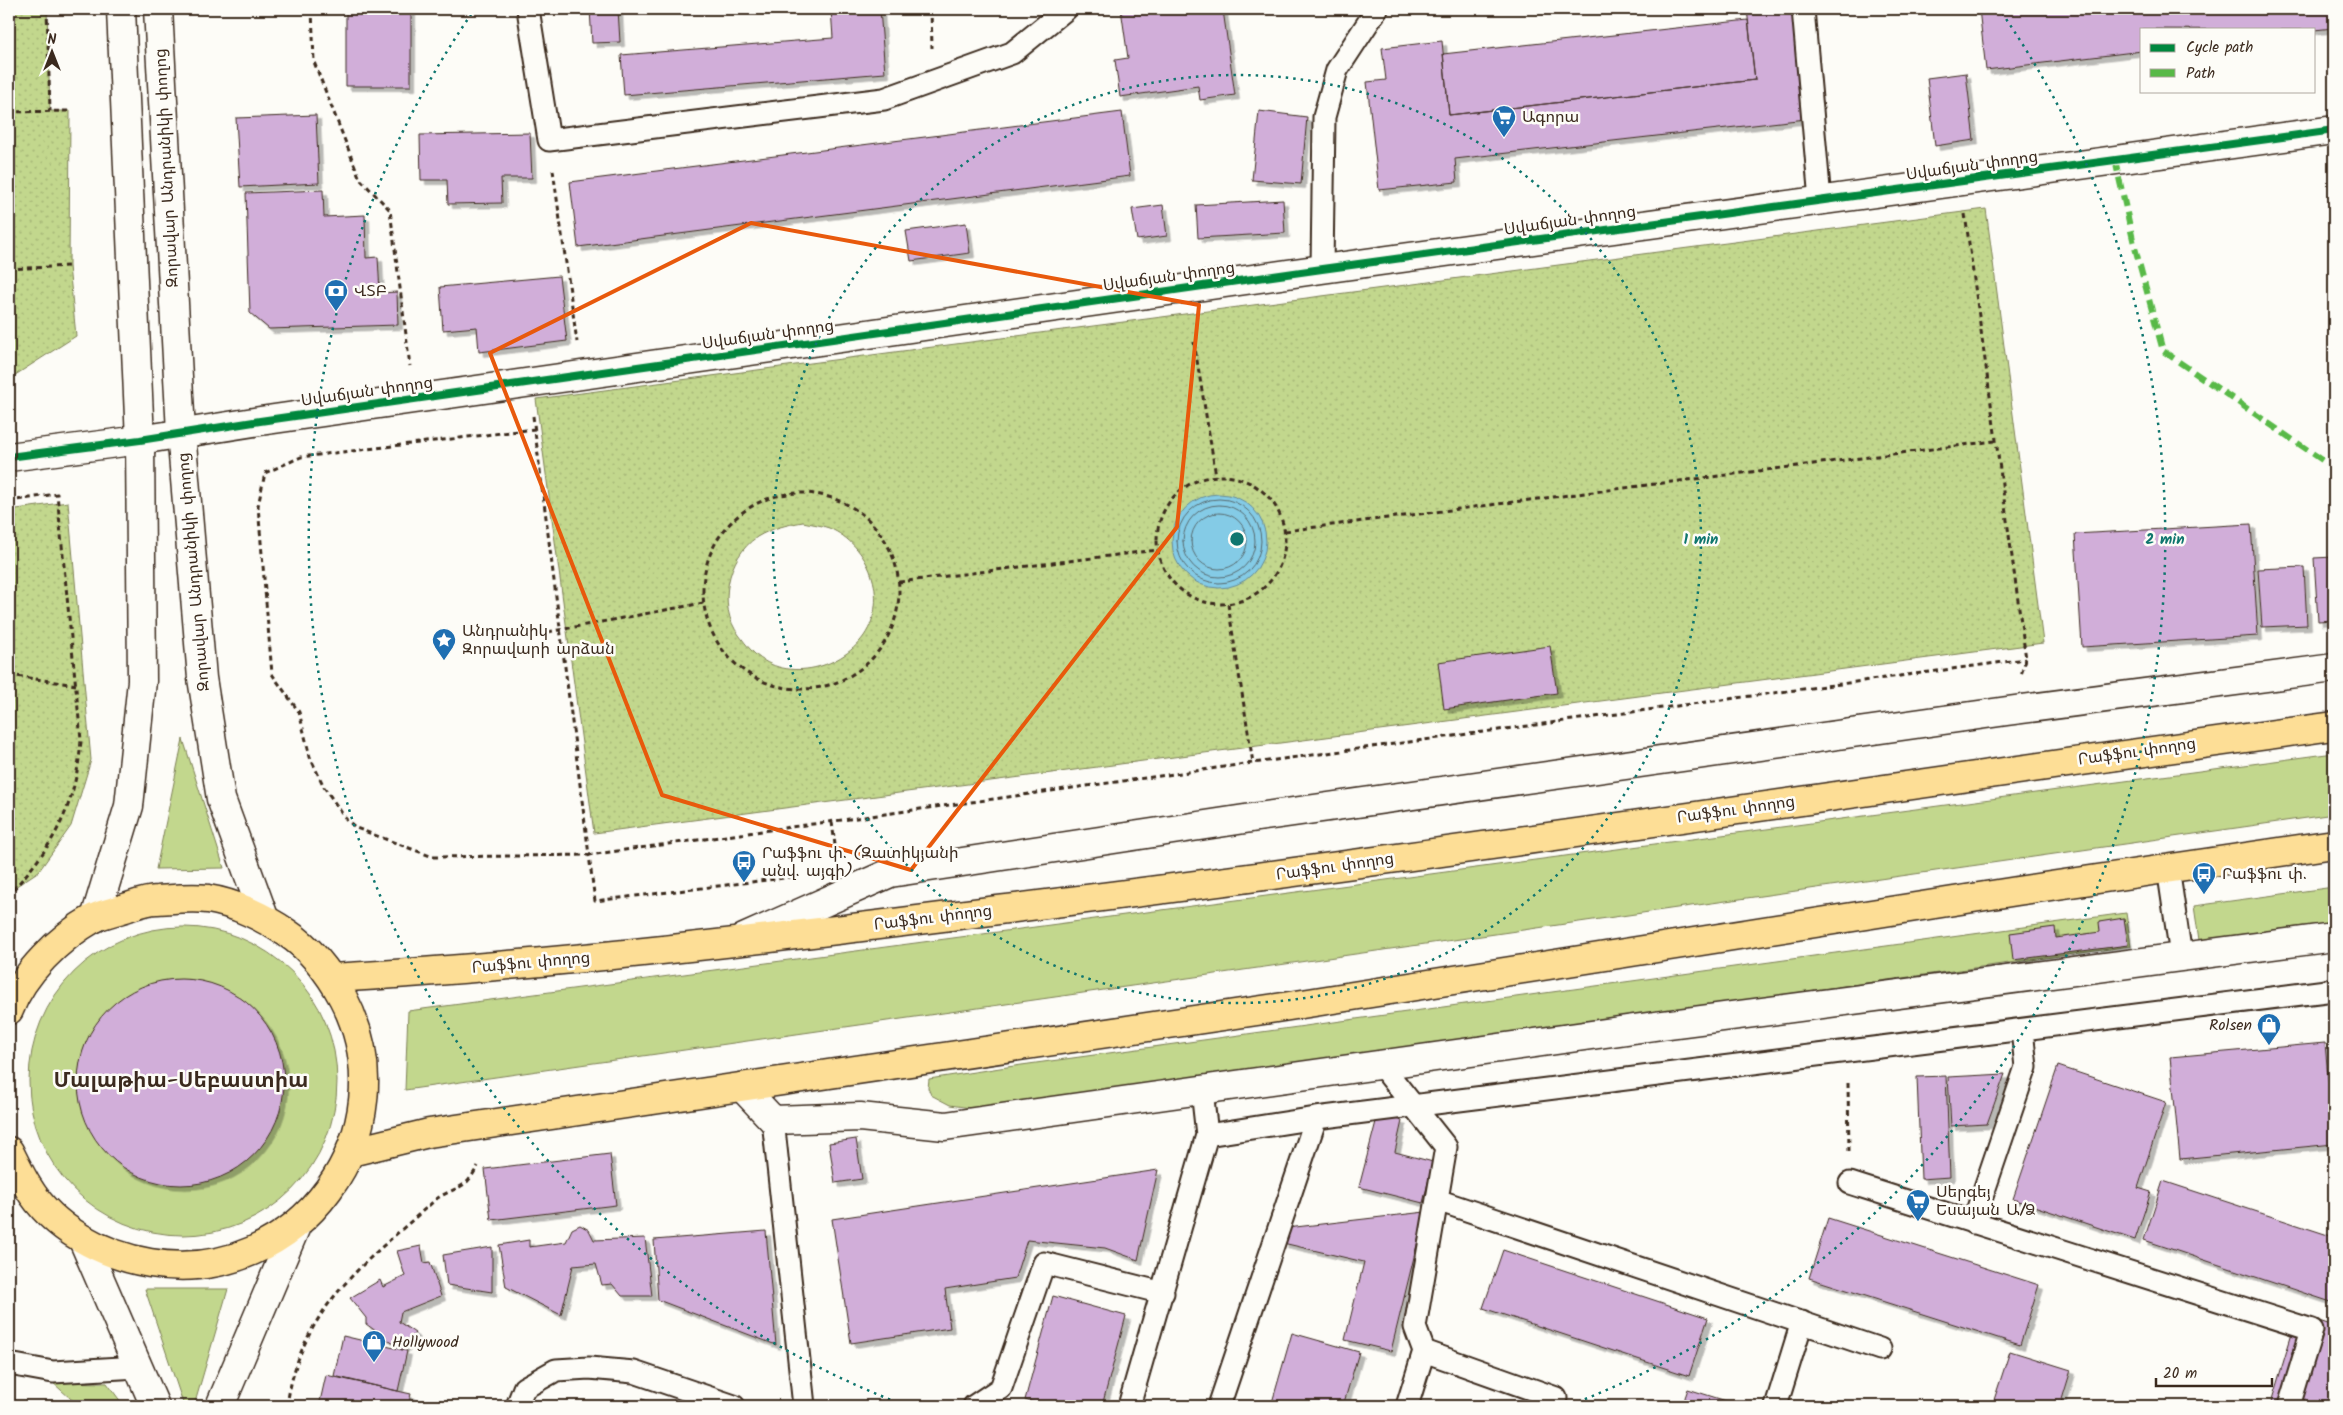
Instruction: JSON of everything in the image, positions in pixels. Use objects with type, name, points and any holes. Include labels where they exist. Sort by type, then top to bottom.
[{"type":"main road","points":[[95,918],[129,806],[142,681],[140,440],[121,9]]},
{"type":"main road","name":"Զորավար Անդրանիկի փողոց","points":[[158,9],[181,432],[202,678],[221,799],[264,917]]},
{"type":"main road","name":"Սվաճյան փողոց","points":[[9,457],[140,440],[181,432],[1322,268],[2334,130]]},
{"type":"main road","points":[[734,943],[890,873],[1258,817],[2007,711],[2334,668]]},
{"type":"main road","name":"Րաֆֆու փողոց","points":[[332,978],[449,970],[734,943],[1263,878],[2058,763],[2334,726]]},
{"type":"main road","points":[[351,1152],[429,1133],[1293,1005],[2168,868],[2334,844]]},
{"type":"main road","points":[[9,1009],[18,990],[51,949],[95,918],[150,900],[208,899],[264,917],[302,943],[332,978],[354,1018],[364,1063],[363,1108],[351,1152],[329,1192],[297,1224],[259,1249],[215,1263],[170,1266],[124,1258],[83,1240],[19,1190],[9,1151]]},
{"type":"main road","points":[[742,1087],[773,1120],[860,1117],[945,1126],[2181,956],[2334,937]]},
{"type":"main road","points":[[220,1406],[297,1224]]},
{"type":"main road","points":[[83,1240],[156,1406]]},
{"type":"lane","points":[[528,9],[549,140],[884,99],[1012,54],[1066,9]]},
{"type":"lane","points":[[1322,268],[1324,117],[1337,70],[1377,9]]},
{"type":"lane","points":[[1802,9],[1820,200]]},
{"type":"lane","points":[[2168,868],[2181,956]]},
{"type":"lane","points":[[1207,1135],[1316,1118],[2334,990]]},
{"type":"lane","points":[[1973,1223],[2026,1067],[2022,1030]]},
{"type":"lane","points":[[1381,1065],[1446,1147],[1415,1327],[1424,1350],[1406,1406]]},
{"type":"lane","points":[[1130,1406],[1207,1135],[1202,1090]]},
{"type":"lane","points":[[1219,1406],[1316,1118]]},
{"type":"lane","points":[[773,1120],[804,1406]]},
{"type":"lane","points":[[1850,1183],[2312,1330],[2289,1406]]},
{"type":"lane","points":[[1437,1200],[1880,1349]]},
{"type":"lane","points":[[974,1406],[1001,1388],[1044,1263],[1163,1293]]},
{"type":"lane","points":[[1776,1406],[1802,1322]]},
{"type":"lane","points":[[1424,1350],[1556,1398],[1553,1406]]},
{"type":"lane","points":[[9,1364],[53,1372],[138,1367]]},
{"type":"lane","points":[[517,1406],[524,1388],[556,1370],[589,1368],[634,1372],[734,1406]]},
{"type":"path","points":[[47,9],[50,111]]},
{"type":"path","points":[[312,9],[314,62],[360,179],[390,210],[414,399]]},
{"type":"path","points":[[930,9],[933,82]]},
{"type":"path","points":[[9,112],[70,111]]},
{"type":"path","points":[[549,140],[581,376]]},
{"type":"path","points":[[1961,181],[2026,660],[2007,711]]},
{"type":"path","points":[[9,268],[69,266]]},
{"type":"path","points":[[1194,342],[1216,476]]},
{"type":"path","points":[[529,383],[595,901],[801,876]]},
{"type":"path","points":[[535,429],[301,457],[265,473],[258,506],[272,674],[299,712],[310,757],[324,787],[346,819],[356,828],[433,857],[589,855],[1253,762],[2026,660]]},
{"type":"path","points":[[1285,531],[1995,440]]},
{"type":"path","points":[[1216,476],[1236,477],[1253,484],[1269,496],[1280,513],[1285,531],[1284,552],[1278,571],[1265,587],[1247,599],[1228,604],[1208,603],[1190,596],[1175,584],[1163,569],[1157,550],[1159,524],[1170,500],[1183,488],[1199,480],[1216,476]]},
{"type":"path","points":[[790,493],[816,493],[841,501],[863,515],[881,533],[893,556],[899,582],[899,605],[892,627],[881,648],[865,665],[845,678],[824,686],[800,689],[776,686],[755,678],[735,664],[720,647],[709,626],[703,603],[703,577],[710,552],[724,530],[742,512],[765,499],[790,493]]},
{"type":"path","points":[[9,501],[57,494],[81,740],[78,771],[67,811],[36,865],[9,894]]},
{"type":"path","points":[[899,582],[1157,550]]},
{"type":"path","points":[[548,632],[703,603]]},
{"type":"path","points":[[1228,604],[1253,762]]},
{"type":"path","points":[[9,675],[76,685]]},
{"type":"path","points":[[832,822],[838,863]]},
{"type":"path","points":[[1848,1052],[1850,1183]]},
{"type":"path","points":[[287,1406],[289,1387],[304,1344],[326,1305],[375,1252],[438,1197],[467,1182],[478,1166]]},
{"type":"highlighted area","points":[[751,223],[1199,305],[1177,527],[911,870],[662,795],[490,353]]},
{"type":"green space","points":[[9,9],[47,9],[50,111],[70,111],[69,266],[76,336],[9,379]]},
{"type":"green space","points":[[1986,209],[2043,643],[594,833],[536,399]],"holes":[[[803,522],[829,528],[843,536],[855,547],[865,560],[871,574],[875,590],[875,605],[872,621],[864,636],[854,648],[826,664],[810,669],[794,669],[778,667],[764,661],[750,648],[732,624],[728,611],[727,597],[732,569],[738,557],[747,546],[757,537],[774,529]]]},
{"type":"green space","points":[[68,502],[91,760],[71,826],[39,871],[9,891],[9,510]]},
{"type":"green space","points":[[183,739],[224,868],[156,869]]},
{"type":"green space","points":[[2334,753],[2334,814],[405,1090],[408,1011]]},
{"type":"green space","points":[[2334,887],[2334,922],[2199,940],[2194,906]]},
{"type":"green space","points":[[2126,913],[2131,946],[971,1108],[950,1105],[931,1095],[928,1088],[929,1079],[1000,1068]]},
{"type":"green space","points":[[183,927],[213,930],[242,939],[268,953],[292,972],[311,996],[325,1022],[334,1051],[337,1081],[334,1111],[325,1140],[311,1166],[292,1190],[268,1209],[242,1223],[213,1232],[183,1235],[153,1232],[124,1223],[98,1209],[74,1190],[55,1166],[41,1140],[32,1111],[29,1081],[32,1051],[41,1022],[55,996],[74,972],[98,953],[124,939],[153,930]]},
{"type":"green space","points":[[145,1289],[228,1289],[194,1406],[184,1406]]},
{"type":"green space","points":[[52,1382],[107,1383],[124,1406],[79,1406]]},
{"type":"water","points":[[1219,494],[1237,497],[1252,508],[1263,523],[1266,541],[1263,559],[1252,574],[1237,585],[1219,588],[1201,585],[1186,574],[1175,559],[1172,541],[1175,523],[1186,508],[1201,497]]},
{"type":"building","points":[[346,9],[411,9],[411,86],[346,86]]},
{"type":"building","points":[[590,9],[618,9],[620,42],[592,43]]},
{"type":"building","points":[[831,9],[880,9],[885,73],[624,95],[621,55],[833,38]]},
{"type":"building","points":[[1121,9],[1229,9],[1223,10],[1235,95],[1200,100],[1198,86],[1120,97],[1115,60],[1128,58]]},
{"type":"building","points":[[1747,9],[1803,9],[1815,118],[1455,159],[1457,182],[1379,190],[1367,82],[1386,80],[1382,48],[1442,41],[1449,115],[1755,80]]},
{"type":"building","points":[[1979,9],[2334,9],[2334,28],[2316,30],[2316,28],[2140,28],[2140,51],[1986,70]]},
{"type":"building","points":[[1748,20],[1755,80],[1449,115],[1443,54]]},
{"type":"building","points":[[1966,73],[1974,140],[1935,146],[1927,78]]},
{"type":"building","points":[[1259,111],[1307,117],[1301,184],[1252,180]]},
{"type":"building","points":[[1122,112],[1130,176],[578,247],[570,182]]},
{"type":"building","points":[[316,115],[319,183],[240,187],[236,118]]},
{"type":"building","points":[[530,133],[532,178],[501,178],[502,203],[448,204],[447,180],[421,180],[420,135]]},
{"type":"building","points":[[323,190],[324,217],[365,215],[366,258],[378,257],[380,293],[397,292],[398,325],[269,329],[250,313],[246,193]]},
{"type":"building","points":[[1283,200],[1285,233],[1198,238],[1196,205]]},
{"type":"building","points":[[1163,205],[1167,236],[1137,240],[1132,209]]},
{"type":"building","points":[[966,223],[970,253],[911,261],[906,231]]},
{"type":"building","points":[[559,276],[567,341],[479,352],[477,327],[443,330],[440,287]]},
{"type":"building","points":[[2251,524],[2258,636],[2082,647],[2075,534]]},
{"type":"building","points":[[2334,557],[2334,620],[2318,621],[2314,558]]},
{"type":"building","points":[[2304,567],[2307,625],[2262,627],[2258,569]]},
{"type":"building","points":[[1550,646],[1557,693],[1444,709],[1438,662]]},
{"type":"building","points":[[2124,918],[2128,945],[2013,960],[2010,933],[2055,927],[2056,938],[2100,932],[2099,922]]},
{"type":"building","points":[[181,979],[201,981],[220,987],[254,1009],[276,1043],[282,1062],[284,1082],[282,1102],[276,1121],[254,1155],[220,1177],[201,1183],[181,1185],[161,1183],[142,1177],[108,1155],[86,1121],[80,1102],[78,1082],[80,1062],[86,1043],[108,1009],[142,987],[161,981]]},
{"type":"building","points":[[2325,1043],[2334,1144],[2180,1159],[2170,1057]]},
{"type":"building","points":[[2058,1066],[2166,1102],[2138,1188],[2151,1192],[2135,1240],[2013,1199]]},
{"type":"building","points":[[2005,1074],[1987,1124],[1951,1126],[1948,1077]]},
{"type":"building","points":[[1946,1076],[1950,1177],[1921,1179],[1917,1077]]},
{"type":"building","points":[[1378,1114],[1402,1121],[1395,1152],[1433,1162],[1423,1203],[1359,1187]]},
{"type":"building","points":[[856,1139],[862,1179],[835,1183],[829,1143]]},
{"type":"building","points":[[610,1154],[616,1205],[491,1220],[485,1169]]},
{"type":"building","points":[[1158,1170],[1138,1260],[1105,1248],[1027,1240],[1015,1278],[945,1289],[950,1328],[851,1343],[832,1219]]},
{"type":"building","points":[[2163,1181],[2334,1237],[2334,1303],[2144,1240]]},
{"type":"building","points":[[1425,1212],[1391,1351],[1345,1340],[1364,1262],[1283,1243],[1287,1228]]},
{"type":"building","points":[[1828,1218],[2039,1285],[2020,1345],[1809,1278]]},
{"type":"building","points":[[580,1225],[589,1230],[594,1240],[645,1238],[652,1296],[622,1296],[612,1284],[602,1285],[596,1264],[573,1266],[561,1315],[506,1287],[499,1245],[529,1240],[529,1247],[566,1242],[572,1229]]},
{"type":"building","points":[[766,1231],[776,1345],[658,1300],[654,1240]]},
{"type":"building","points":[[421,1246],[424,1263],[430,1262],[441,1296],[401,1312],[399,1322],[415,1333],[402,1350],[366,1324],[366,1318],[350,1298],[380,1280],[383,1287],[405,1276],[397,1251]]},
{"type":"building","points":[[492,1247],[492,1292],[447,1285],[443,1255]]},
{"type":"building","points":[[1503,1250],[1708,1318],[1689,1376],[1483,1308]]},
{"type":"building","points":[[1053,1296],[1126,1316],[1102,1406],[1048,1406],[1025,1400]]},
{"type":"building","points":[[2298,1314],[2334,1326],[2334,1406],[2270,1406]]},
{"type":"building","points":[[1292,1333],[1359,1352],[1343,1406],[1271,1406]]},
{"type":"building","points":[[343,1336],[407,1351],[398,1391],[334,1376]]},
{"type":"building","points":[[2010,1351],[2071,1370],[2060,1406],[1992,1406]]},
{"type":"building","points":[[326,1375],[411,1394],[408,1406],[319,1406]]},
{"type":"building","points":[[1688,1389],[1739,1405],[1739,1406],[1682,1406]]},
{"type":"building","points":[[642,1399],[663,1406],[640,1406]]},
{"type":"marked path","points":[[2115,160],[2134,244],[2163,351],[2334,468]]},
{"type":"cycle path","points":[[9,457],[140,440],[260,421],[1322,269],[2334,130]]},
{"type":"place","name":"Ագորա","points":[[1504,138]]},
{"type":"place","name":"ՎՏԲ","points":[[336,312]]},
{"type":"place","name":"Անդրանիկ Զորավարի արձան","points":[[444,661]]},
{"type":"place","name":"Րաֆֆու փ. (Զատիկյանի անվ. այգի)","points":[[744,883]]},
{"type":"place","name":"Րաֆֆու փ.","points":[[2204,895]]},
{"type":"place","name":"Rolsen","points":[[2269,1046]]},
{"type":"place","name":"Սերգեյ Եսայան Ա/Ձ","points":[[1918,1222]]},
{"type":"place","name":"Hollywood","points":[[374,1363]]},
{"type":"district","name":"Մալաթիա-Սեբաստիա","points":[[181,1081]]}]
